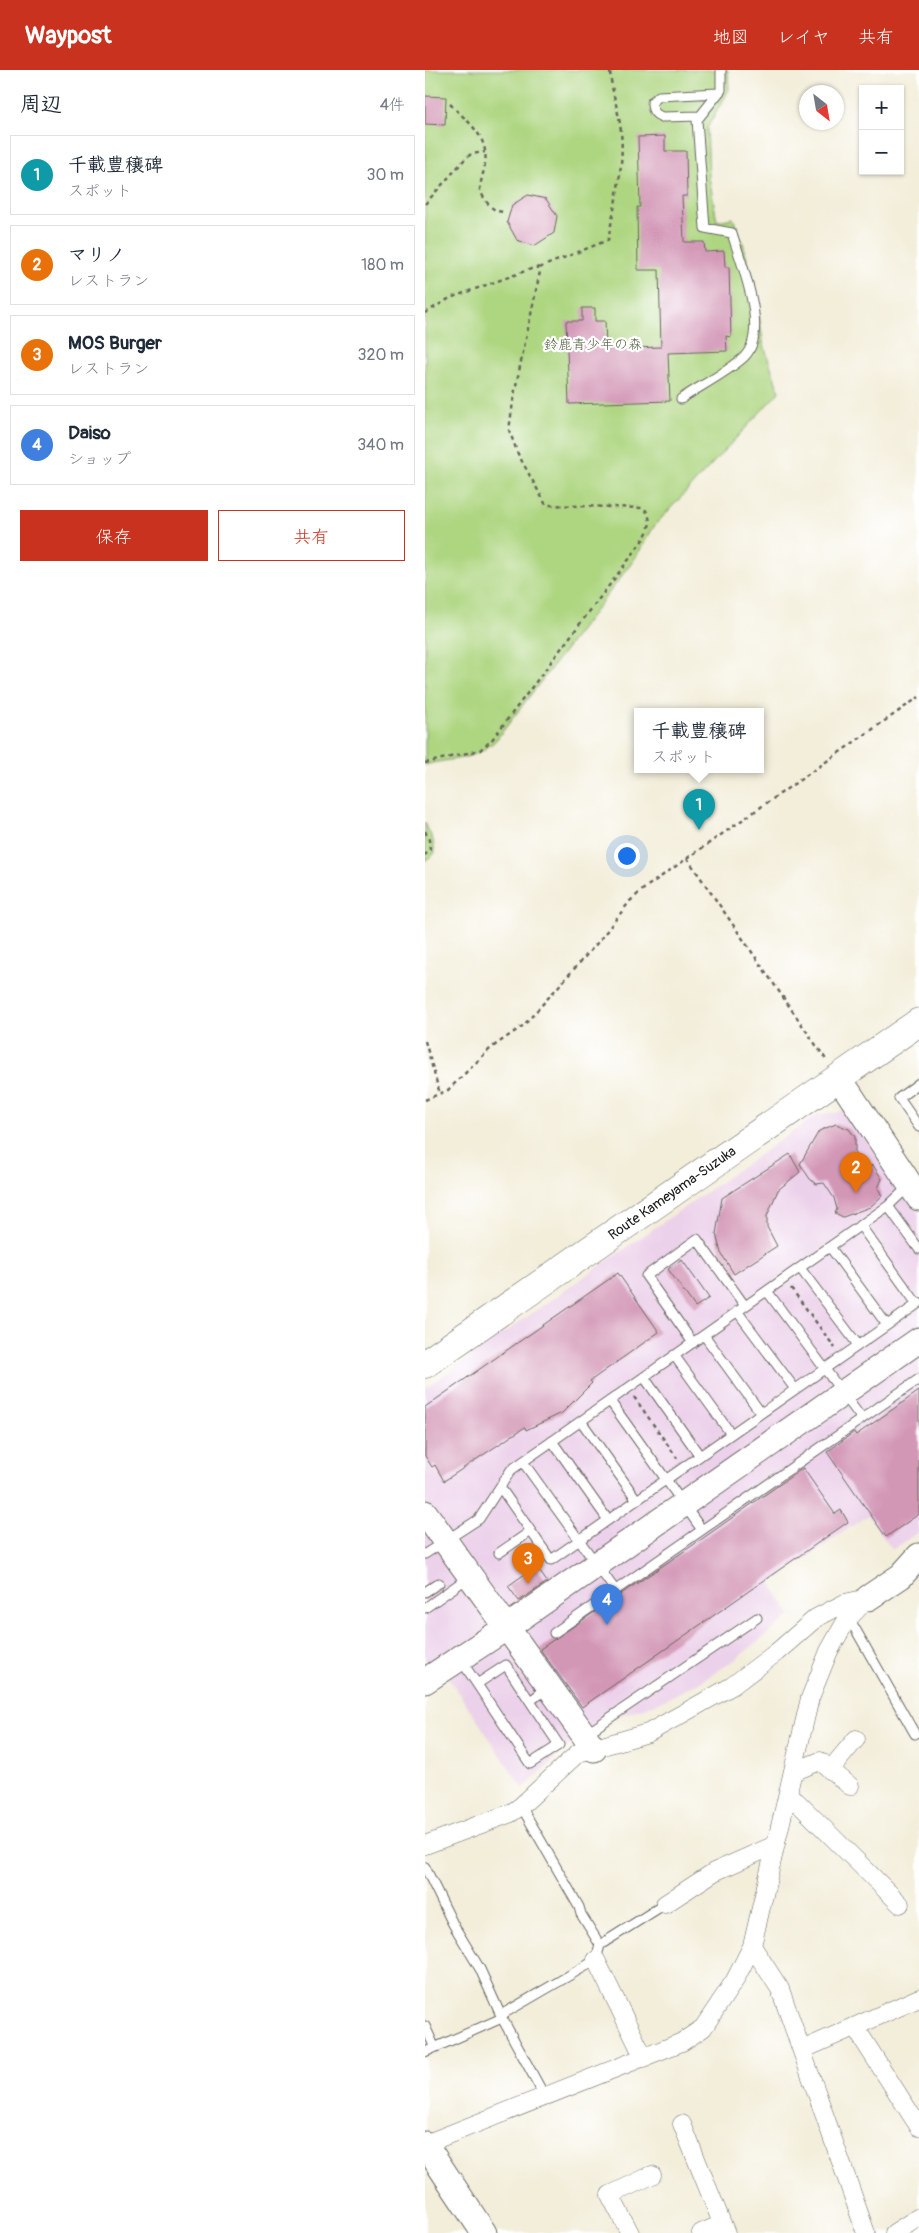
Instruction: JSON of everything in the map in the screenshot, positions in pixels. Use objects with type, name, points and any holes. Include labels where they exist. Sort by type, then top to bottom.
[{"type":"main road","name":"Route Kameyama-Suzuka","points":[[425,1364],[919,1022]]},
{"type":"street","points":[[839,1078],[916,1187]]},
{"type":"street","points":[[425,1681],[455,1657],[506,1628],[919,1340]]},
{"type":"street","points":[[425,1513],[434,1547],[469,1577],[589,1742]]},
{"type":"street","points":[[484,2233],[425,2144],[644,2058],[681,2042],[703,2028],[735,1980],[752,1946],[810,1698],[829,1650],[849,1618],[868,1598],[901,1576],[918,1560]]},
{"type":"street","points":[[425,1845],[511,1813],[521,1806],[589,1742],[648,1732],[732,1686],[777,1652],[816,1618],[845,1604],[868,1598]]},
{"type":"street","points":[[831,1770],[856,1739]]},
{"type":"street","points":[[793,1772],[820,1761],[850,1786]]},
{"type":"street","points":[[788,1794],[900,1904]]},
{"type":"street","points":[[665,1904],[714,1872],[775,1845]]},
{"type":"street","points":[[752,1946],[780,1989],[866,2233]]},
{"type":"street","points":[[598,1953],[644,2058]]},
{"type":"street","points":[[802,2050],[919,1998]]},
{"type":"street","points":[[855,2027],[919,2128]]},
{"type":"street","points":[[682,2124],[724,2229],[701,2233]]},
{"type":"street","points":[[630,2233],[610,2195],[652,2175]]},
{"type":"street","points":[[894,2233],[919,2217]]},
{"type":"lane","points":[[681,399],[744,358],[754,338],[752,298],[731,234],[705,228],[697,120],[721,90],[721,70]]},
{"type":"lane","points":[[700,116],[662,117],[656,115],[652,102],[659,96],[718,93]]},
{"type":"lane","points":[[919,1083],[899,1098],[919,1127]]},
{"type":"lane","points":[[434,1547],[479,1520],[511,1470],[916,1187]]},
{"type":"lane","points":[[888,1206],[919,1249]]},
{"type":"lane","points":[[500,1487],[551,1560],[918,1303],[860,1225]]},
{"type":"lane","points":[[693,1343],[646,1276],[697,1239],[795,1389]]},
{"type":"lane","points":[[830,1247],[887,1325]]},
{"type":"lane","points":[[800,1268],[858,1345]]},
{"type":"lane","points":[[767,1291],[862,1419]]},
{"type":"lane","points":[[704,1334],[761,1414]]},
{"type":"lane","points":[[674,1356],[731,1434]]},
{"type":"lane","points":[[644,1377],[700,1456]]},
{"type":"lane","points":[[554,1633],[919,1379]]},
{"type":"lane","points":[[610,1401],[702,1530]]},
{"type":"lane","points":[[581,1421],[637,1500]]},
{"type":"lane","points":[[552,1441],[608,1520]]},
{"type":"lane","points":[[523,1462],[615,1590]]},
{"type":"lane","points":[[499,1553],[531,1531]]},
{"type":"lane","points":[[425,1608],[469,1577]]},
{"type":"lane","points":[[425,1592],[439,1583]]},
{"type":"lane","points":[[589,1742],[757,1618]]},
{"type":"lane","points":[[849,1618],[915,1734]]},
{"type":"lane","points":[[455,1657],[477,1684],[530,1764],[559,1745],[506,1665],[477,1684]]},
{"type":"lane","points":[[530,1701],[549,1687]]},
{"type":"lane","points":[[521,1806],[598,1953]]},
{"type":"lane","points":[[425,1867],[453,1924],[480,1969],[501,2017],[545,2097]]},
{"type":"lane","points":[[425,2052],[433,2049],[434,2046],[501,2017],[598,1953],[665,1904]]},
{"type":"lane","points":[[425,2026],[434,2046]]},
{"type":"path","points":[[425,313],[450,298],[541,267],[608,240],[621,173],[620,125],[611,86],[610,70]]},
{"type":"path","points":[[450,104],[477,132],[483,142],[485,161],[480,191],[492,209],[497,212],[506,212]]},
{"type":"path","points":[[425,204],[463,160],[471,154],[485,152]]},
{"type":"path","points":[[425,763],[480,750],[491,741],[633,554],[651,525],[651,517],[644,508],[546,505],[518,454],[509,430],[541,267]]},
{"type":"path","points":[[425,1100],[448,1090],[491,1048],[523,1025],[599,941],[630,901],[646,887],[919,697]]},
{"type":"path","points":[[425,831],[429,840],[430,850],[425,855]]},
{"type":"path","points":[[687,858],[839,1078]]},
{"type":"path","points":[[425,1041],[440,1094]]},
{"type":"path","points":[[784,1279],[842,1357]]},
{"type":"path","points":[[627,1388],[684,1467]]},
{"type":"shaded area","points":[[844,1109],[919,1214],[919,1532],[892,1550],[868,1515],[770,1583],[791,1615],[736,1659],[702,1681],[656,1704],[598,1722],[523,1788],[435,1658],[425,1664],[425,1388],[818,1114],[836,1113]]},
{"type":"green space","name":"鈴鹿青少年の森","points":[[425,70],[728,70],[729,90],[707,128],[709,177],[717,221],[733,218],[743,243],[757,299],[763,342],[779,392],[655,525],[634,560],[496,740],[480,752],[463,758],[425,765]]},
{"type":"green space","points":[[425,823],[433,840],[435,853],[425,861]]},
{"type":"building","points":[[425,96],[446,97],[445,125],[425,124]]},
{"type":"building","points":[[665,136],[665,151],[686,151],[687,196],[682,196],[684,242],[704,242],[705,252],[724,251],[725,267],[729,267],[731,337],[726,336],[727,351],[668,353],[670,401],[569,404],[566,321],[582,321],[582,308],[595,308],[595,321],[605,321],[606,349],[661,347],[659,270],[638,270],[637,207],[640,207],[638,137]]},
{"type":"building","points":[[528,195],[546,199],[557,216],[554,233],[534,246],[517,240],[507,222],[512,205]]},
{"type":"building","points":[[836,1124],[849,1129],[855,1137],[855,1168],[873,1165],[882,1179],[878,1188],[882,1196],[870,1207],[843,1217],[835,1213],[837,1209],[834,1198],[824,1183],[816,1184],[810,1179],[800,1164],[819,1131]]},
{"type":"building","points":[[790,1154],[800,1172],[778,1190],[767,1216],[767,1227],[777,1246],[734,1274],[721,1253],[716,1234],[722,1198]]},
{"type":"building","points":[[682,1260],[709,1298],[695,1307],[668,1269]]},
{"type":"building","points":[[618,1273],[659,1332],[590,1381],[592,1383],[562,1413],[526,1430],[525,1427],[444,1481],[435,1465],[432,1467],[425,1456],[425,1407]]},
{"type":"building","points":[[919,1391],[919,1514],[886,1537],[827,1452],[854,1432],[856,1435]]},
{"type":"building","points":[[803,1468],[835,1514],[841,1510],[848,1522],[582,1707],[540,1649]]},
{"type":"building","points":[[536,1566],[547,1582],[519,1601],[508,1586]]},
{"type":"place","name":"千載豊穣碑","points":[[699,830]]},
{"type":"place","name":"マリノ","points":[[856,1193]]},
{"type":"place","name":"MOS Burger","points":[[528,1584]]},
{"type":"place","name":"Daiso","points":[[607,1625]]}]
